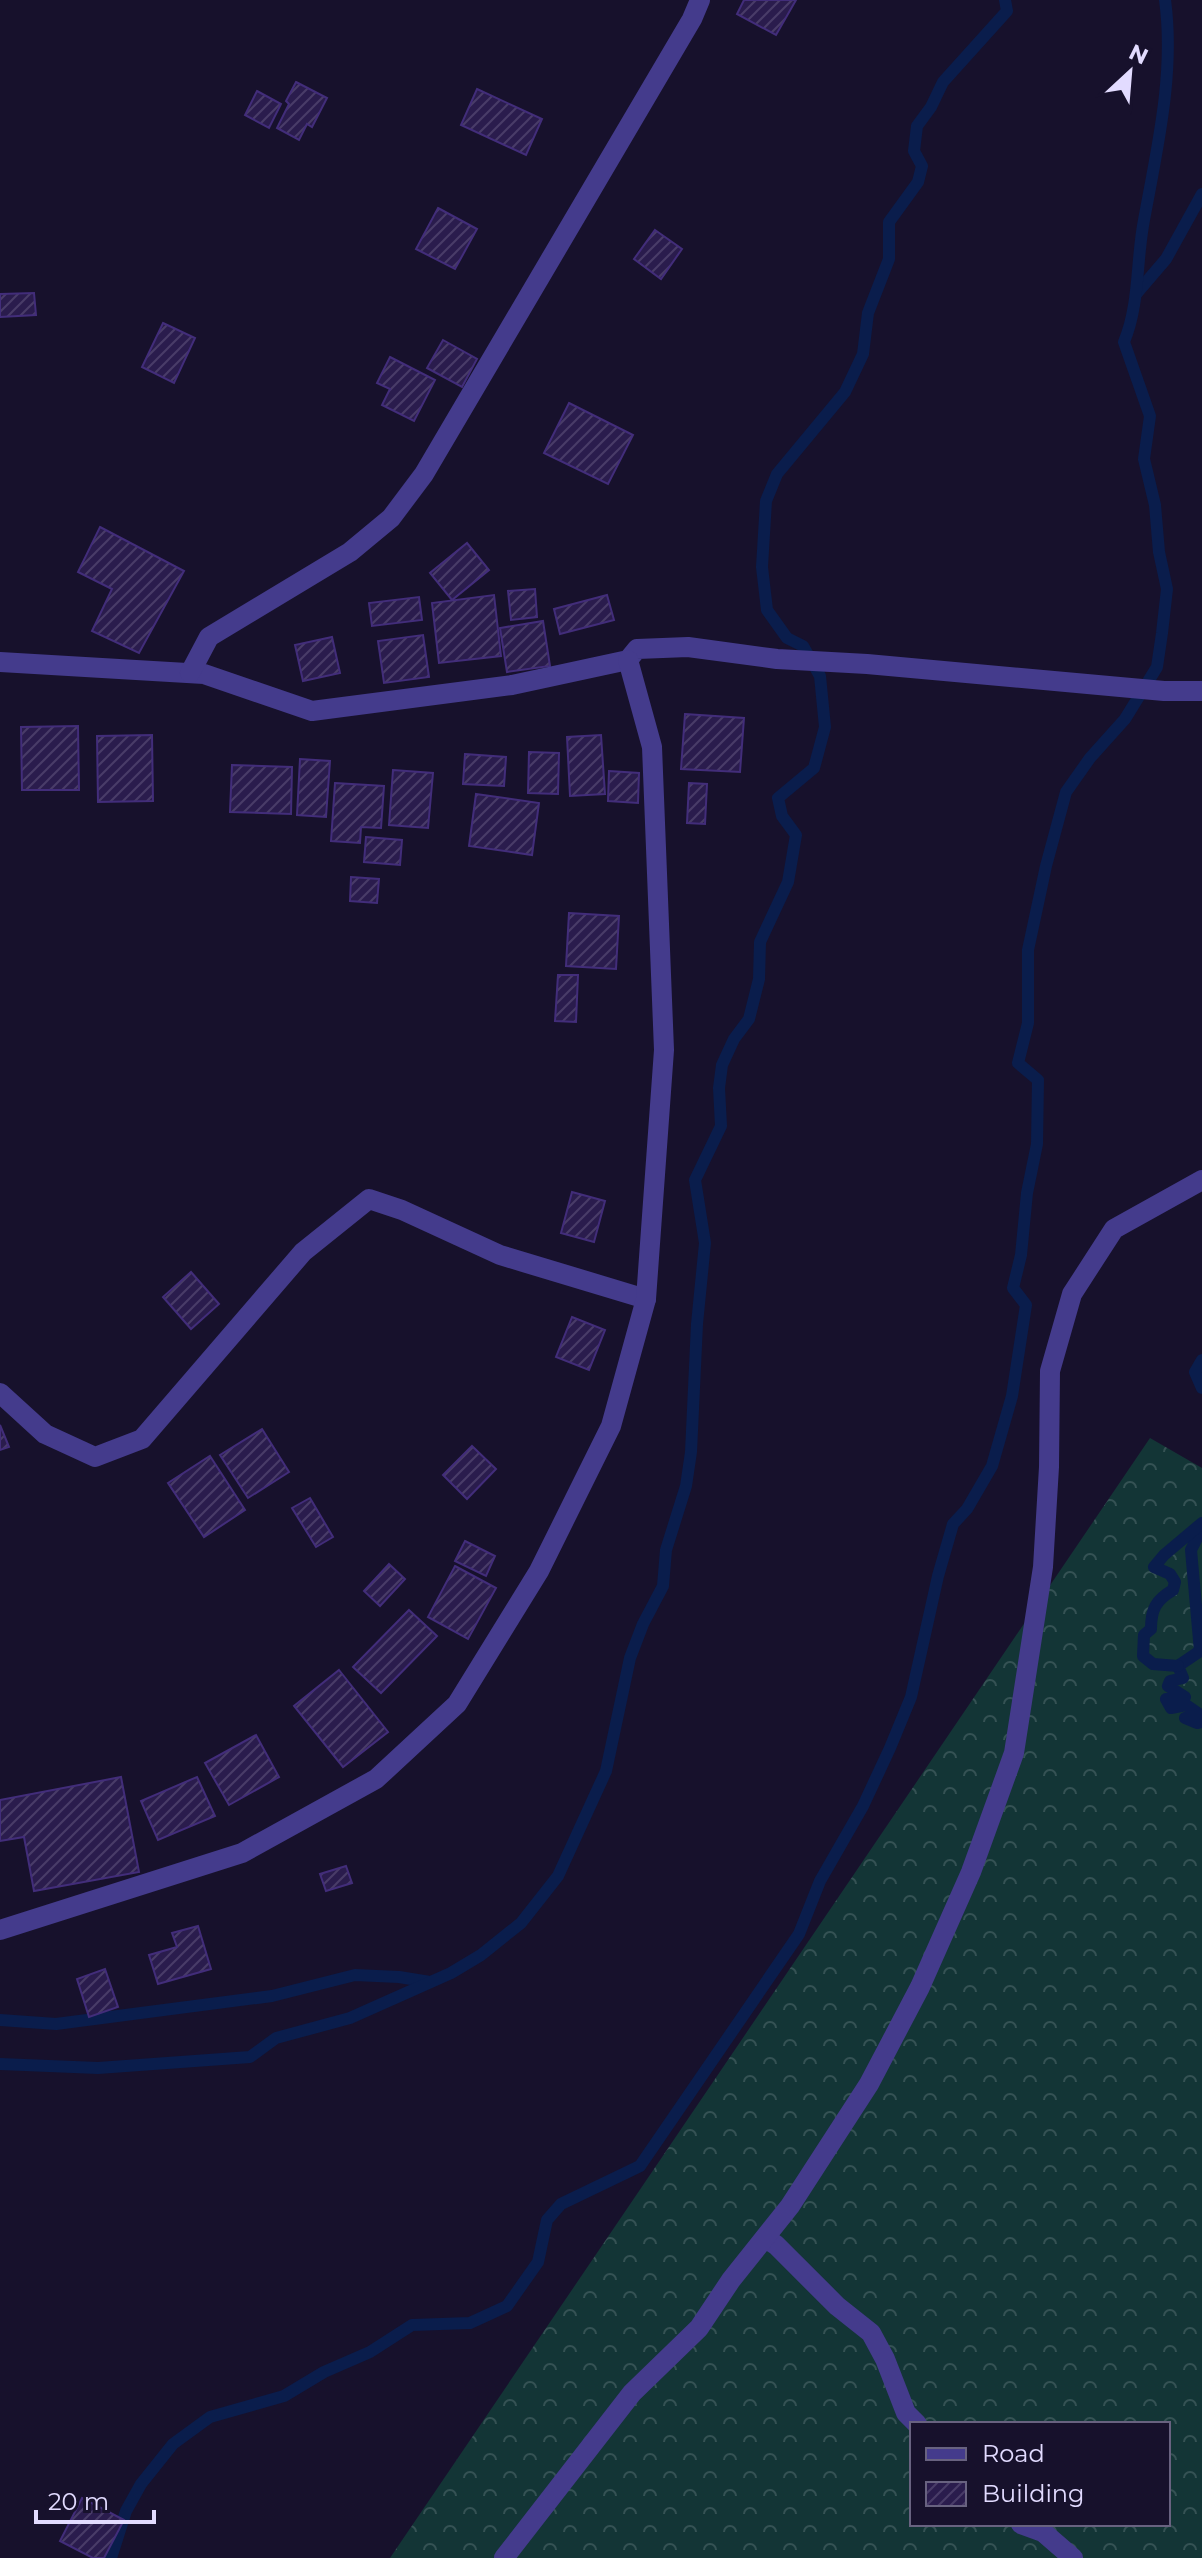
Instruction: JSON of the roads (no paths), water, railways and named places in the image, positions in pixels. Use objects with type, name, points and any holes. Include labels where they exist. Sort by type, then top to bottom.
[{"type":"street","points":[[190,673],[209,637],[350,552],[391,518],[424,474],[692,19],[700,0]]},
{"type":"street","points":[[0,662],[204,674],[312,711],[512,685],[628,660],[637,649],[688,647],[777,659],[867,664],[1164,691],[1202,691]]},
{"type":"street","points":[[0,1930],[242,1853],[376,1779],[457,1704],[539,1571],[611,1426],[646,1299],[664,1050],[652,747],[628,660]]},
{"type":"street","points":[[504,2558],[632,2393],[699,2328],[731,2280],[790,2206],[869,2084],[920,1987],[971,1872],[1014,1753],[1043,1567],[1049,1467],[1050,1371],[1072,1294],[1114,1229],[1202,1180]]},
{"type":"street","points":[[0,1393],[45,1434],[95,1457],[142,1439],[303,1252],[369,1199],[402,1210],[500,1255],[646,1299]]},
{"type":"street","points":[[765,2238],[776,2245],[837,2306],[871,2333],[885,2359],[906,2413],[915,2422]]},
{"type":"street","points":[[1026,2526],[1043,2532],[1073,2558]]},
{"type":"waterway","points":[[0,2064],[98,2068],[250,2057],[276,2038],[350,2018],[451,1973],[481,1955],[521,1923],[558,1876],[606,1771],[630,1658],[663,1586],[666,1550],[686,1486],[691,1452],[697,1324],[705,1243],[695,1180],[721,1126],[719,1088],[722,1065],[734,1039],[749,1019],[759,979],[760,942],[788,882],[796,835],[782,816],[778,798],[814,768],[825,727],[820,676],[803,646],[787,638],[767,610],[762,567],[766,501],[777,474],[845,392],[863,354],[868,313],[889,259],[889,222],[918,182],[922,166],[914,151],[917,126],[943,82],[1007,11],[1005,0]]},
{"type":"waterway","points":[[111,2558],[126,2511],[141,2484],[173,2444],[210,2417],[284,2396],[324,2372],[370,2352],[412,2325],[470,2323],[507,2306],[538,2262],[547,2220],[561,2204],[640,2166],[799,1934],[820,1881],[863,1806],[890,1748],[911,1697],[953,1524],[967,1509],[992,1466],[1012,1396],[1026,1305],[1013,1288],[1021,1255],[1027,1193],[1037,1144],[1038,1080],[1018,1063],[1028,1023],[1028,950],[1046,866],[1066,792],[1090,758],[1125,719],[1157,667],[1167,589],[1159,552],[1155,505],[1144,459],[1150,416],[1124,342],[1133,312],[1142,235],[1163,111],[1168,55],[1165,0]]},
{"type":"waterway","points":[[1136,294],[1166,259],[1202,194]]},
{"type":"waterway","points":[[1202,1360],[1195,1372],[1202,1388]]},
{"type":"waterway","points":[[1178,1666],[1153,1664],[1143,1656],[1144,1635],[1151,1629],[1153,1611],[1159,1601],[1173,1590],[1175,1582],[1170,1574],[1154,1567],[1202,1523]]},
{"type":"waterway","points":[[1202,1528],[1191,1550],[1200,1651],[1178,1666],[1183,1678],[1170,1681],[1168,1686],[1185,1697],[1166,1699],[1171,1708],[1186,1705],[1199,1714],[1185,1718],[1202,1722]]},
{"type":"waterway","points":[[0,2020],[56,2024],[272,1996],[355,1975],[430,1982]]}]
